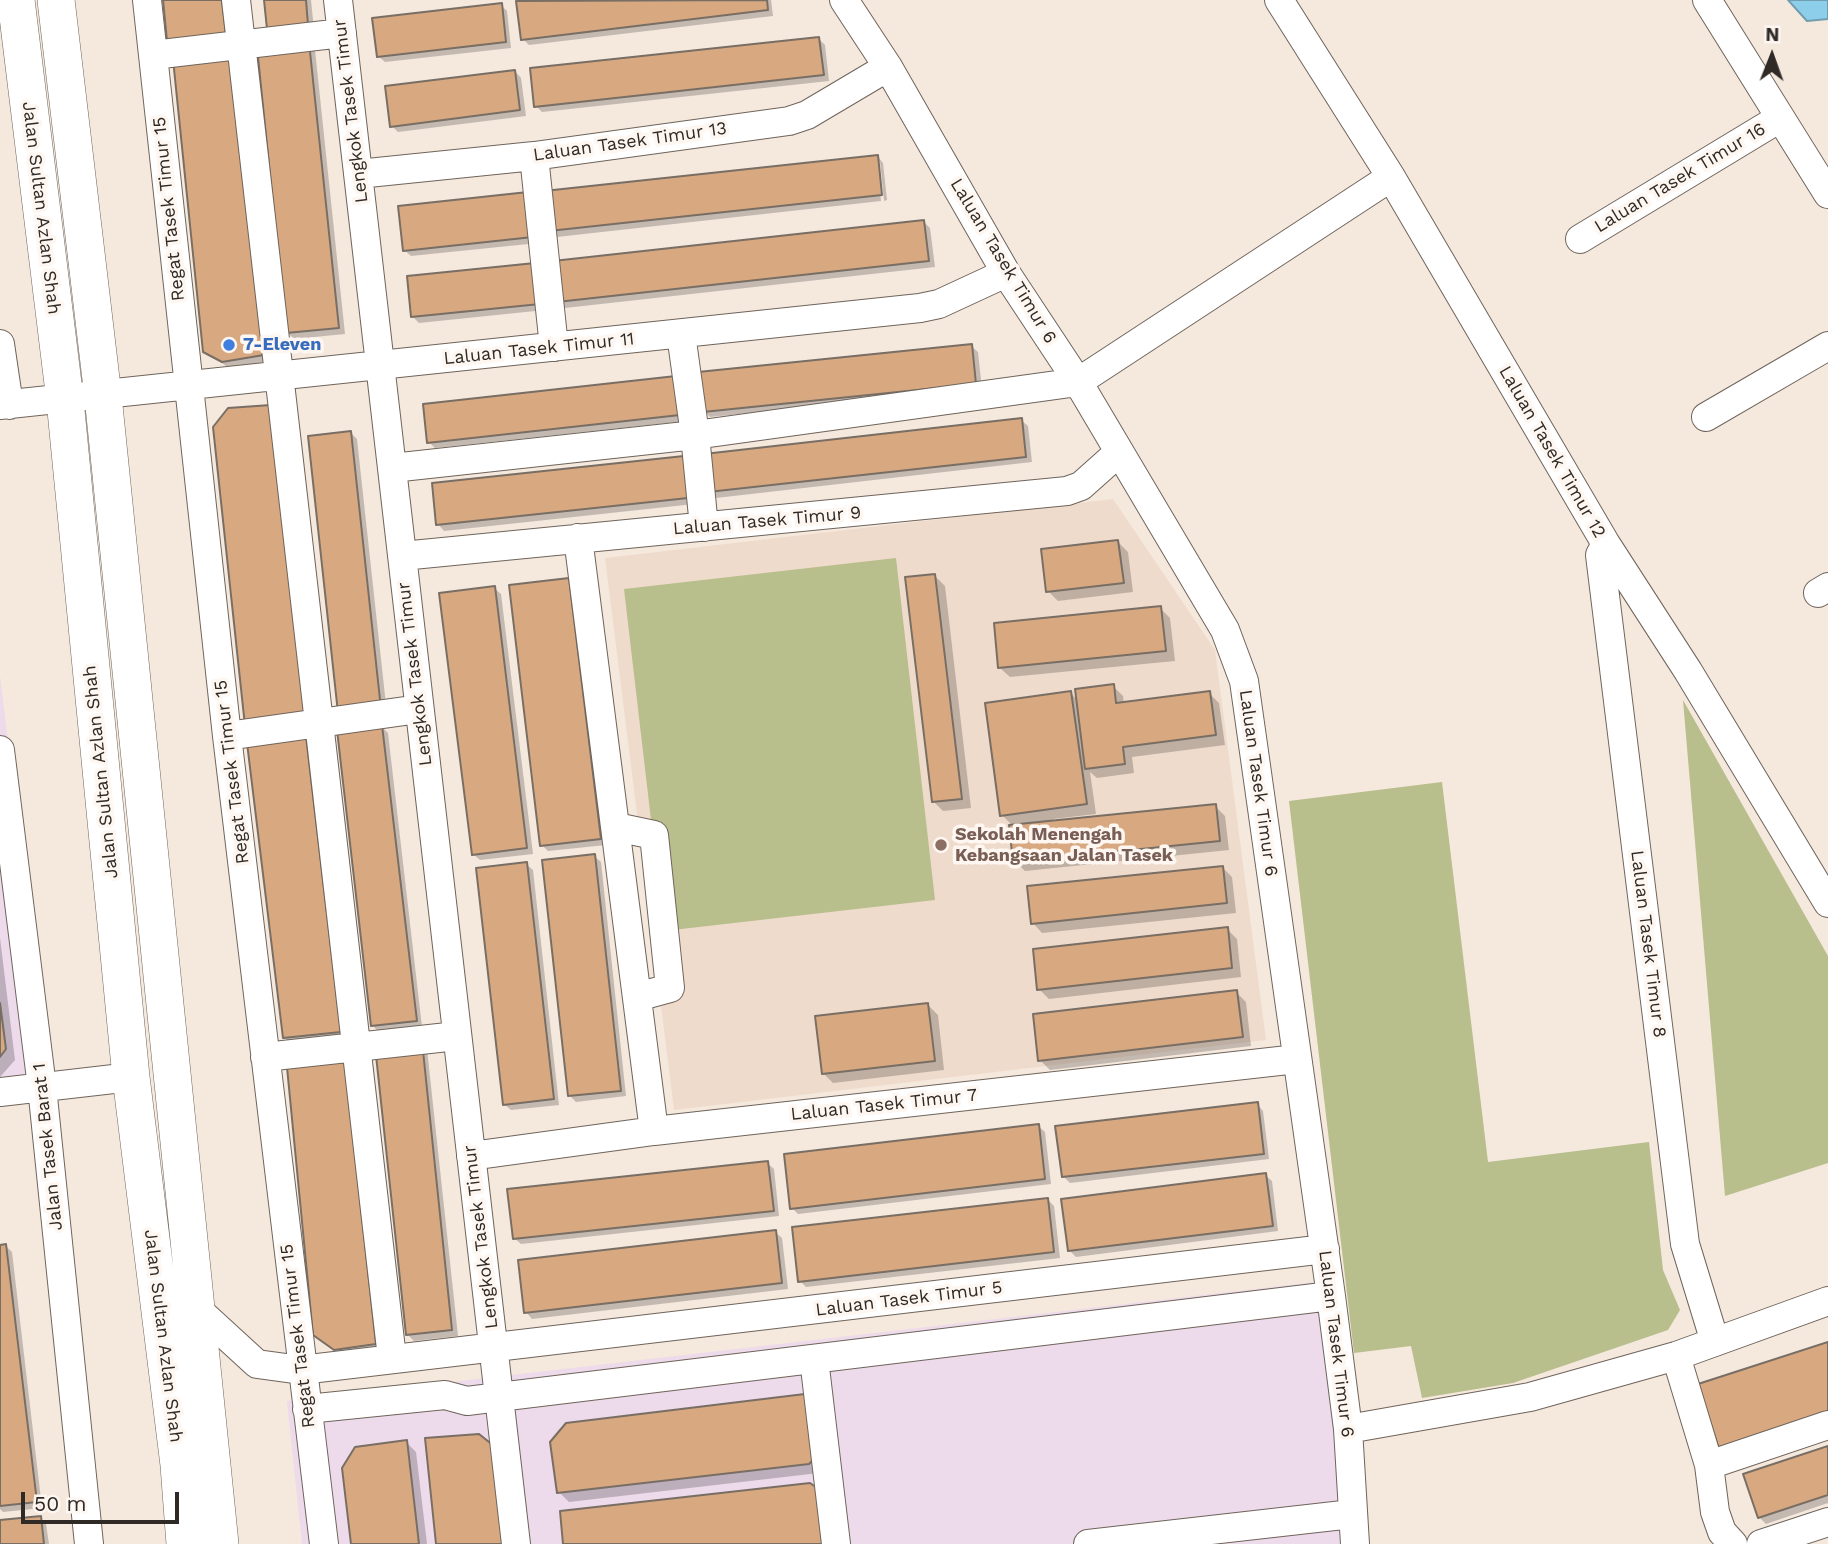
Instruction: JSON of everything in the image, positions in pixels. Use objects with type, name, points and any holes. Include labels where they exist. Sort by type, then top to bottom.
[{"type":"main road","name":"Jalan Sultan Azlan Shah","points":[[16,0],[65,400],[131,1077],[179,1465],[185,1544]]},
{"type":"main road","name":"Jalan Sultan Azlan Shah","points":[[56,0],[103,396],[220,1544]]},
{"type":"street","name":"Regat Tasek Timur 15","points":[[147,0],[228,736],[301,1370],[324,1544]]},
{"type":"street","points":[[236,0],[392,1358]]},
{"type":"street","name":"Lengkok Tasek Timur","points":[[338,0],[516,1544]]},
{"type":"street","name":"Laluan Tasek Timur 6","points":[[844,0],[888,66],[1006,273],[1077,382],[1225,629],[1244,681],[1325,1249],[1348,1429],[1355,1544]]},
{"type":"street","name":"Laluan Tasek Timur 12","points":[[1279,0],[1391,177],[1606,544],[1688,671],[1828,903]]},
{"type":"street","points":[[1707,0],[1828,194]]},
{"type":"street","points":[[153,55],[342,33]]},
{"type":"street","name":"Laluan Tasek Timur 13","points":[[358,174],[534,156],[789,121],[807,115],[888,66]]},
{"type":"street","name":"Laluan Tasek Timur 16","points":[[1580,239],[1780,118]]},
{"type":"street","points":[[534,156],[554,347]]},
{"type":"street","points":[[392,468],[695,435],[1077,382],[1391,177]]},
{"type":"street","name":"Laluan Tasek Timur 11","points":[[5,405],[920,308],[939,304],[1006,273]]},
{"type":"street","points":[[681,334],[704,527]]},
{"type":"street","points":[[0,344],[5,405]]},
{"type":"street","points":[[1706,417],[1828,346]]},
{"type":"street","name":"Laluan Tasek Timur 9","points":[[402,556],[1066,491],[1081,486],[1118,453]]},
{"type":"street","points":[[578,538],[654,1131]]},
{"type":"street","name":"Laluan Tasek Timur 8","points":[[1606,544],[1600,555],[1685,1244],[1715,1342]]},
{"type":"street","points":[[228,736],[419,709]]},
{"type":"street","name":"Jalan Tasek Barat 1","points":[[0,750],[43,1087],[89,1544]]},
{"type":"street","points":[[265,1057],[457,1036]]},
{"type":"street","name":"Laluan Tasek Timur 7","points":[[471,1156],[654,1131],[1297,1059]]},
{"type":"street","points":[[0,1092],[131,1077]]},
{"type":"street","name":"Laluan Tasek Timur 5","points":[[494,1348],[1325,1249]]},
{"type":"street","points":[[308,1418],[450,1413],[467,1401],[1331,1296]]},
{"type":"street","points":[[1348,1429],[1530,1397],[1676,1356],[1828,1301]]},
{"type":"street","name":"Lengkok Tasek Timur","points":[[197,1309],[257,1364],[301,1370],[494,1348]]},
{"type":"street","points":[[1676,1356],[1709,1465],[1715,1513],[1722,1532],[1733,1544]]},
{"type":"street","points":[[814,1359],[836,1544]]},
{"type":"street","points":[[1709,1465],[1828,1425]]},
{"type":"street","points":[[1088,1544],[1352,1514]]},
{"type":"street","points":[[1761,1544],[1828,1522]]},
{"type":"shaded area","name":"Sekolah Menengah Kebangsaan Jalan Tasek","points":[[1113,499],[1215,650],[1266,1040],[674,1110],[605,558]]},
{"type":"shaded area","points":[[0,676],[51,1097],[0,1101]]},
{"type":"shaded area","points":[[1333,1280],[1355,1544],[302,1544],[287,1401]]},
{"type":"green space","points":[[896,558],[935,900],[664,931],[624,589]]},
{"type":"green space","points":[[1683,700],[1828,956],[1828,1163],[1725,1196]]},
{"type":"green space","points":[[1442,782],[1488,1162],[1649,1142],[1663,1270],[1680,1310],[1668,1330],[1513,1383],[1422,1398],[1411,1346],[1354,1353],[1289,801]]},
{"type":"water","points":[[1788,0],[1828,0],[1828,19],[1807,21]]},
{"type":"building","points":[[163,0],[222,0],[226,35],[167,41]]},
{"type":"building","points":[[264,0],[306,0],[308,25],[267,29]]},
{"type":"building","points":[[767,0],[768,10],[521,40],[516,1]]},
{"type":"building","points":[[502,3],[506,42],[377,57],[372,18]]},
{"type":"building","points":[[819,37],[824,75],[534,107],[530,68]]},
{"type":"building","points":[[309,42],[339,328],[286,333],[257,47]]},
{"type":"building","points":[[229,54],[264,355],[222,362],[203,352],[173,59]]},
{"type":"building","points":[[515,70],[520,110],[390,127],[385,86]]},
{"type":"building","points":[[878,155],[882,195],[549,231],[544,191]]},
{"type":"building","points":[[528,192],[533,237],[403,251],[398,206]]},
{"type":"building","points":[[924,220],[929,261],[557,302],[553,261]]},
{"type":"building","points":[[535,263],[540,304],[411,317],[407,276]]},
{"type":"building","points":[[972,344],[976,384],[703,412],[698,372]]},
{"type":"building","points":[[676,376],[680,415],[427,443],[423,404]]},
{"type":"building","points":[[271,405],[306,719],[245,726],[213,427],[228,408]]},
{"type":"building","points":[[1022,418],[1026,457],[708,492],[704,454]]},
{"type":"building","points":[[351,431],[381,709],[338,713],[308,436]]},
{"type":"building","points":[[684,456],[688,498],[436,525],[432,483]]},
{"type":"building","points":[[1118,540],[1124,583],[1046,592],[1041,549]]},
{"type":"building","points":[[935,574],[962,799],[932,802],[905,577]]},
{"type":"building","points":[[569,578],[601,839],[540,846],[509,585]]},
{"type":"building","points":[[495,586],[527,848],[472,855],[439,593]]},
{"type":"building","points":[[1161,606],[1166,651],[998,668],[994,623]]},
{"type":"building","points":[[1114,684],[1116,703],[1210,691],[1216,735],[1123,747],[1125,764],[1085,769],[1075,689]]},
{"type":"building","points":[[1071,691],[1087,804],[1000,816],[985,703]]},
{"type":"building","points":[[382,725],[417,1021],[371,1026],[337,730]]},
{"type":"building","points":[[306,736],[341,1032],[283,1038],[247,743]]},
{"type":"building","points":[[1216,804],[1220,841],[1013,862],[1009,825]]},
{"type":"building","points":[[595,854],[621,1091],[568,1096],[542,860]]},
{"type":"building","points":[[527,862],[554,1099],[503,1105],[476,868]]},
{"type":"building","points":[[1223,866],[1227,903],[1031,924],[1027,886]]},
{"type":"building","points":[[1228,927],[1232,968],[1037,990],[1033,949]]},
{"type":"building","points":[[1237,990],[1243,1037],[1038,1061],[1033,1014]]},
{"type":"building","points":[[0,1003],[6,1049],[0,1057]]},
{"type":"building","points":[[928,1003],[935,1061],[822,1074],[815,1016]]},
{"type":"building","points":[[422,1041],[452,1330],[406,1335],[375,1046]]},
{"type":"building","points":[[344,1052],[376,1344],[334,1350],[313,1335],[286,1057]]},
{"type":"building","points":[[1258,1102],[1264,1154],[1062,1177],[1055,1126]]},
{"type":"building","points":[[1039,1124],[1045,1179],[790,1209],[784,1154]]},
{"type":"building","points":[[768,1161],[774,1211],[513,1239],[507,1189]]},
{"type":"building","points":[[1266,1173],[1273,1226],[1068,1251],[1061,1199]]},
{"type":"building","points":[[1048,1198],[1054,1252],[798,1282],[792,1227]]},
{"type":"building","points":[[776,1230],[782,1283],[524,1313],[518,1260]]},
{"type":"building","points":[[6,1244],[37,1502],[0,1506],[0,1245]]},
{"type":"building","points":[[1828,1342],[1828,1413],[1719,1449],[1698,1384]]},
{"type":"building","points":[[813,1393],[819,1454],[809,1464],[557,1493],[550,1442],[566,1423]]},
{"type":"building","points":[[479,1434],[494,1446],[505,1544],[436,1544],[425,1438]]},
{"type":"building","points":[[407,1440],[419,1544],[351,1544],[342,1468],[355,1447]]},
{"type":"building","points":[[1828,1446],[1828,1495],[1758,1518],[1743,1474]]},
{"type":"building","points":[[810,1483],[823,1492],[830,1544],[563,1544],[560,1511]]},
{"type":"building","points":[[41,1516],[44,1544],[0,1544],[0,1520]]},
{"type":"place","name":"7-Eleven","points":[[229,345]]},
{"type":"place","name":"Sekolah Menengah Kebangsaan Jalan Tasek","points":[[941,845]]}]
